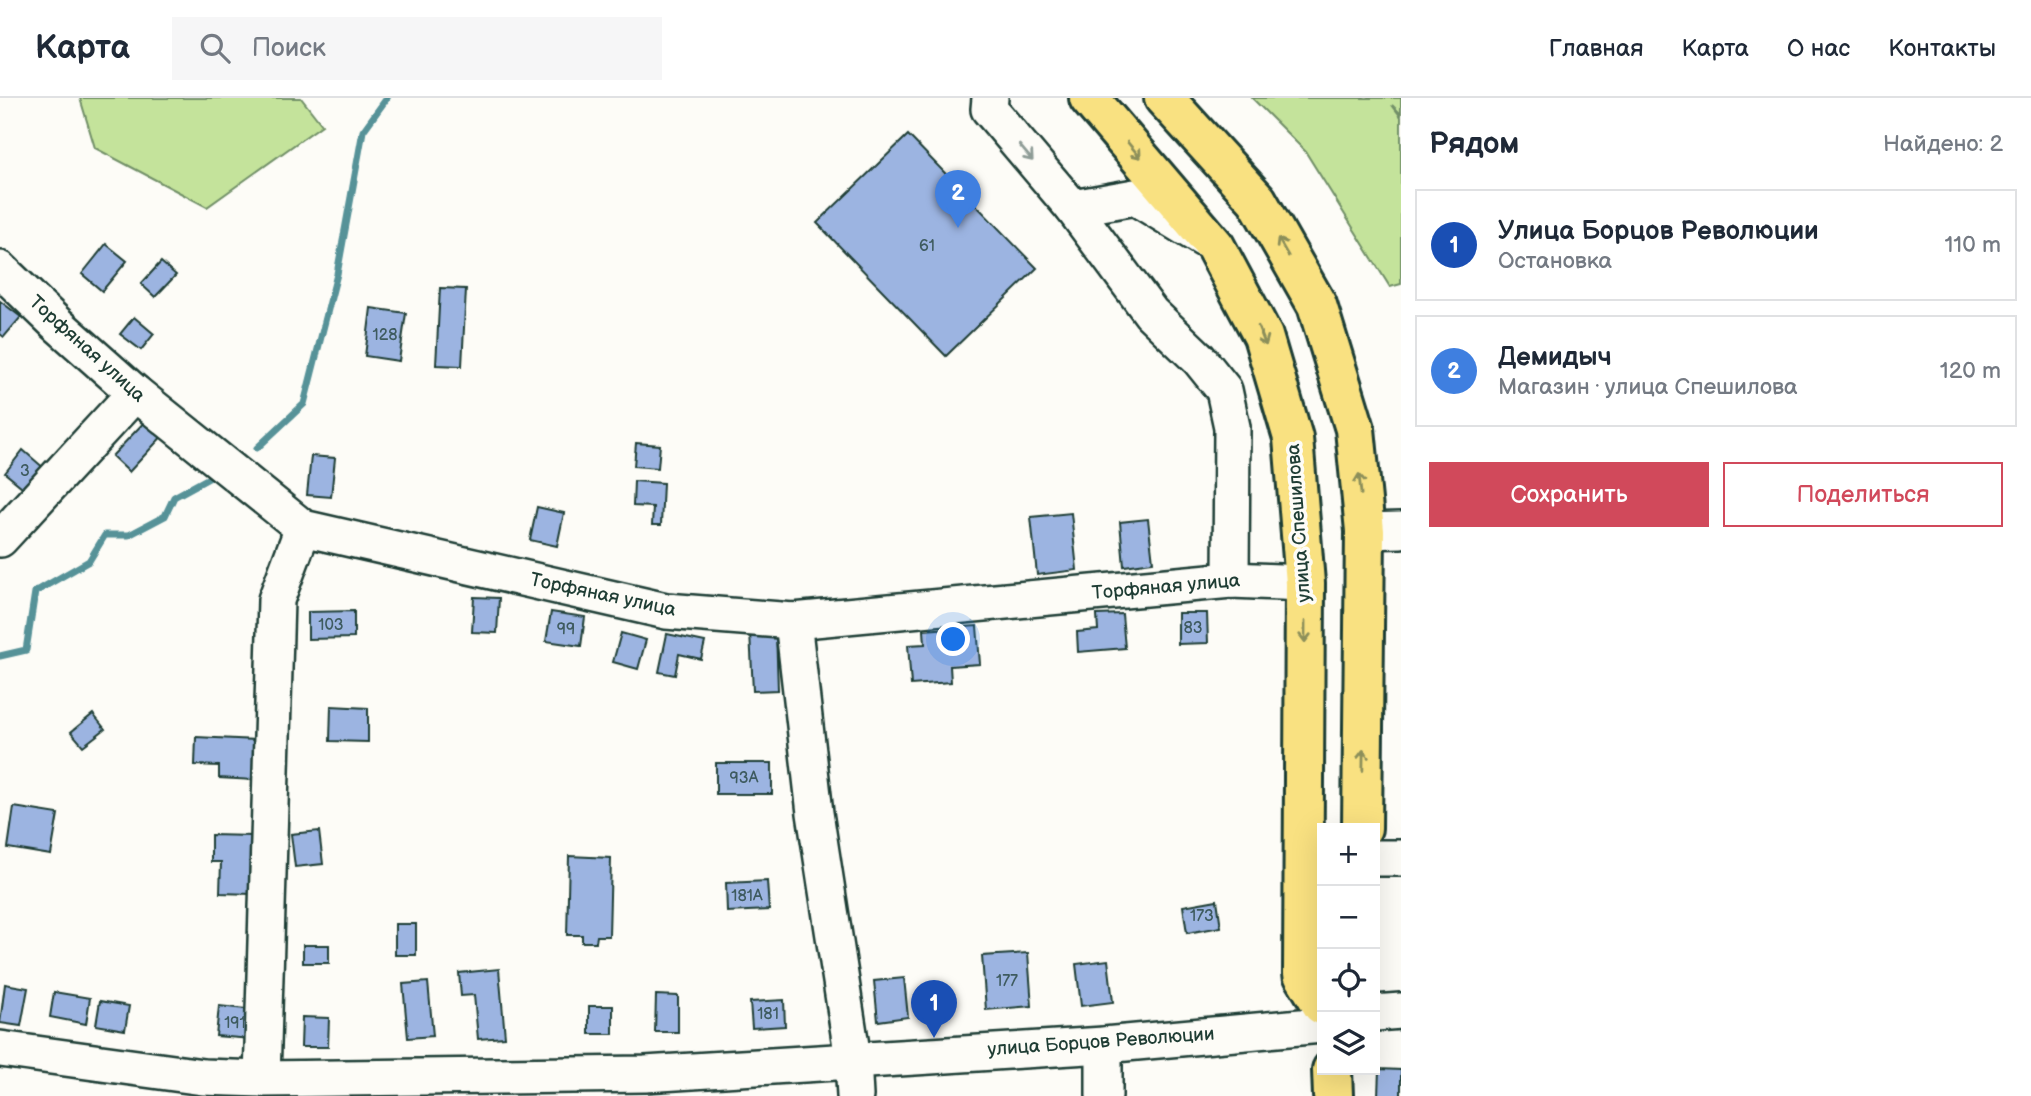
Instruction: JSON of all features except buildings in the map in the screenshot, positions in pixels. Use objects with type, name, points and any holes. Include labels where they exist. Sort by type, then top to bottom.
[{"type":"main road","name":"улица Спешилова","points":[[1089,98],[1215,246],[1264,336],[1293,438],[1306,583],[1303,974],[1317,997]]},
{"type":"main road","points":[[1164,98],[1256,200],[1317,305],[1383,530],[1362,823]]},
{"type":"main road","points":[[1332,1075],[1333,1096]]},
{"type":"street","points":[[990,98],[989,109],[1073,208],[1151,313],[1199,359],[1224,390],[1232,427],[1231,580]]},
{"type":"street","points":[[1073,208],[1135,197],[1215,246]]},
{"type":"street","name":"Торфяная улица","points":[[0,269],[55,323],[135,393],[303,528],[666,611],[793,621],[1231,580],[1306,583]]},
{"type":"street","points":[[0,539],[135,393]]},
{"type":"street","points":[[262,1079],[276,600],[303,528]]},
{"type":"street","points":[[793,621],[815,813],[853,1059],[855,1096]]},
{"type":"street","points":[[1380,858],[1401,858]]},
{"type":"street","points":[[1380,1013],[1401,1011]]},
{"type":"street","name":"улица Борцов Революции","points":[[0,1049],[203,1077],[262,1079],[645,1074],[1104,1045],[1317,1025]]},
{"type":"street","points":[[1104,1045],[1104,1096]]},
{"type":"green space","points":[[80,98],[301,98],[322,125],[207,207],[95,148]]},
{"type":"green space","points":[[1252,98],[1401,98],[1401,114],[1392,105],[1401,117],[1401,284],[1390,287],[1305,151]]},
{"type":"waterway","points":[[257,448],[304,404],[337,274],[363,131],[387,98]]},
{"type":"waterway","points":[[0,656],[26,650],[35,592],[89,561],[105,535],[129,535],[165,516],[174,497],[216,474]]},
{"type":"place","name":"Демидыч","points":[[958,228]]},
{"type":"place","name":"Улица Борцов Революции","points":[[934,1038]]}]
